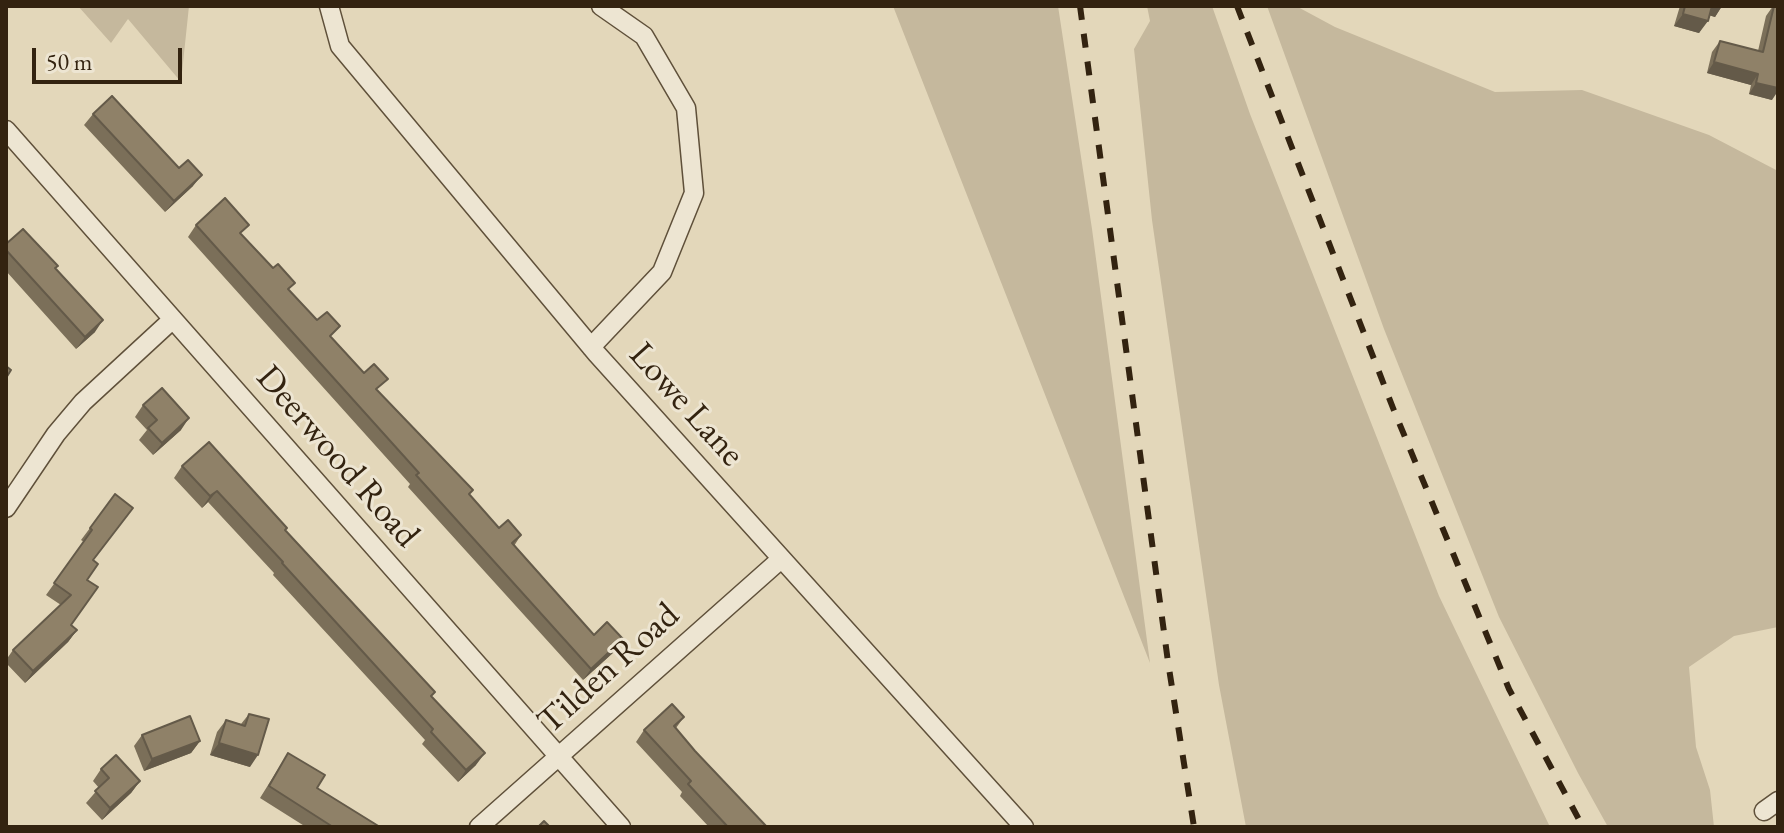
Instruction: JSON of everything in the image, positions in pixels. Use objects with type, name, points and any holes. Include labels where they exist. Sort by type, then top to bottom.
[{"type":"street","name":"Lowe Lane","points":[[329,6],[340,46],[591,347],[1024,827]]},
{"type":"street","points":[[591,347],[662,272],[694,193],[686,108],[644,36],[601,6]]},
{"type":"street","name":"Deerwood Road","points":[[6,130],[621,827]]},
{"type":"street","points":[[6,508],[56,434],[83,402],[173,319]]},
{"type":"street","name":"Tilden Road","points":[[479,827],[781,559]]},
{"type":"shaded area","points":[[78,6],[189,6],[181,82],[128,19],[111,43]]},
{"type":"shaded area","points":[[893,6],[1058,6],[1092,229],[1150,663]]},
{"type":"shaded area","points":[[1147,6],[1212,6],[1250,114],[1439,596],[1550,827],[1246,827],[1219,685],[1152,220],[1134,49],[1150,21]]},
{"type":"shaded area","points":[[1267,6],[1296,6],[1335,27],[1495,92],[1582,90],[1709,135],[1778,171],[1778,627],[1734,636],[1689,667],[1696,747],[1710,790],[1714,827],[1608,827],[1578,773],[1499,617],[1384,329]]},
{"type":"building","points":[[1685,6],[1712,6],[1708,21],[1683,14]]},
{"type":"building","points":[[1774,6],[1778,6],[1778,88],[1756,83],[1758,74],[1714,62],[1720,41],[1763,52]]},
{"type":"building","points":[[112,96],[179,168],[188,160],[202,175],[174,201],[93,114]]},
{"type":"building","points":[[225,198],[249,225],[240,233],[273,268],[278,264],[295,283],[288,289],[317,320],[327,312],[340,326],[330,336],[364,373],[374,364],[388,379],[376,389],[473,490],[469,494],[499,528],[508,520],[521,535],[512,543],[594,635],[607,622],[623,639],[591,669],[196,225]]},
{"type":"building","points":[[23,229],[103,320],[85,337],[6,250],[6,244]]},
{"type":"building","points":[[162,388],[189,418],[162,443],[148,428],[157,420],[143,405]]},
{"type":"building","points":[[209,442],[287,528],[285,530],[435,692],[431,696],[485,753],[466,770],[431,732],[433,729],[217,491],[210,496],[182,466]]},
{"type":"building","points":[[115,494],[133,508],[93,560],[98,564],[87,580],[98,587],[71,625],[77,630],[33,671],[13,650],[71,595],[54,583]]},
{"type":"building","points":[[672,704],[684,717],[674,726],[767,827],[728,827],[644,730]]},
{"type":"building","points":[[249,714],[269,719],[258,755],[219,743],[226,720],[245,726]]},
{"type":"building","points":[[190,716],[200,741],[152,759],[142,735]]},
{"type":"building","points":[[288,753],[325,775],[317,788],[380,827],[333,827],[269,786]]},
{"type":"building","points":[[116,755],[140,781],[110,808],[95,791],[109,778],[101,769]]},
{"type":"railway","points":[[1080,6],[1168,662],[1194,827]]},
{"type":"railway","points":[[1237,6],[1393,408],[1509,689],[1583,827]]}]
